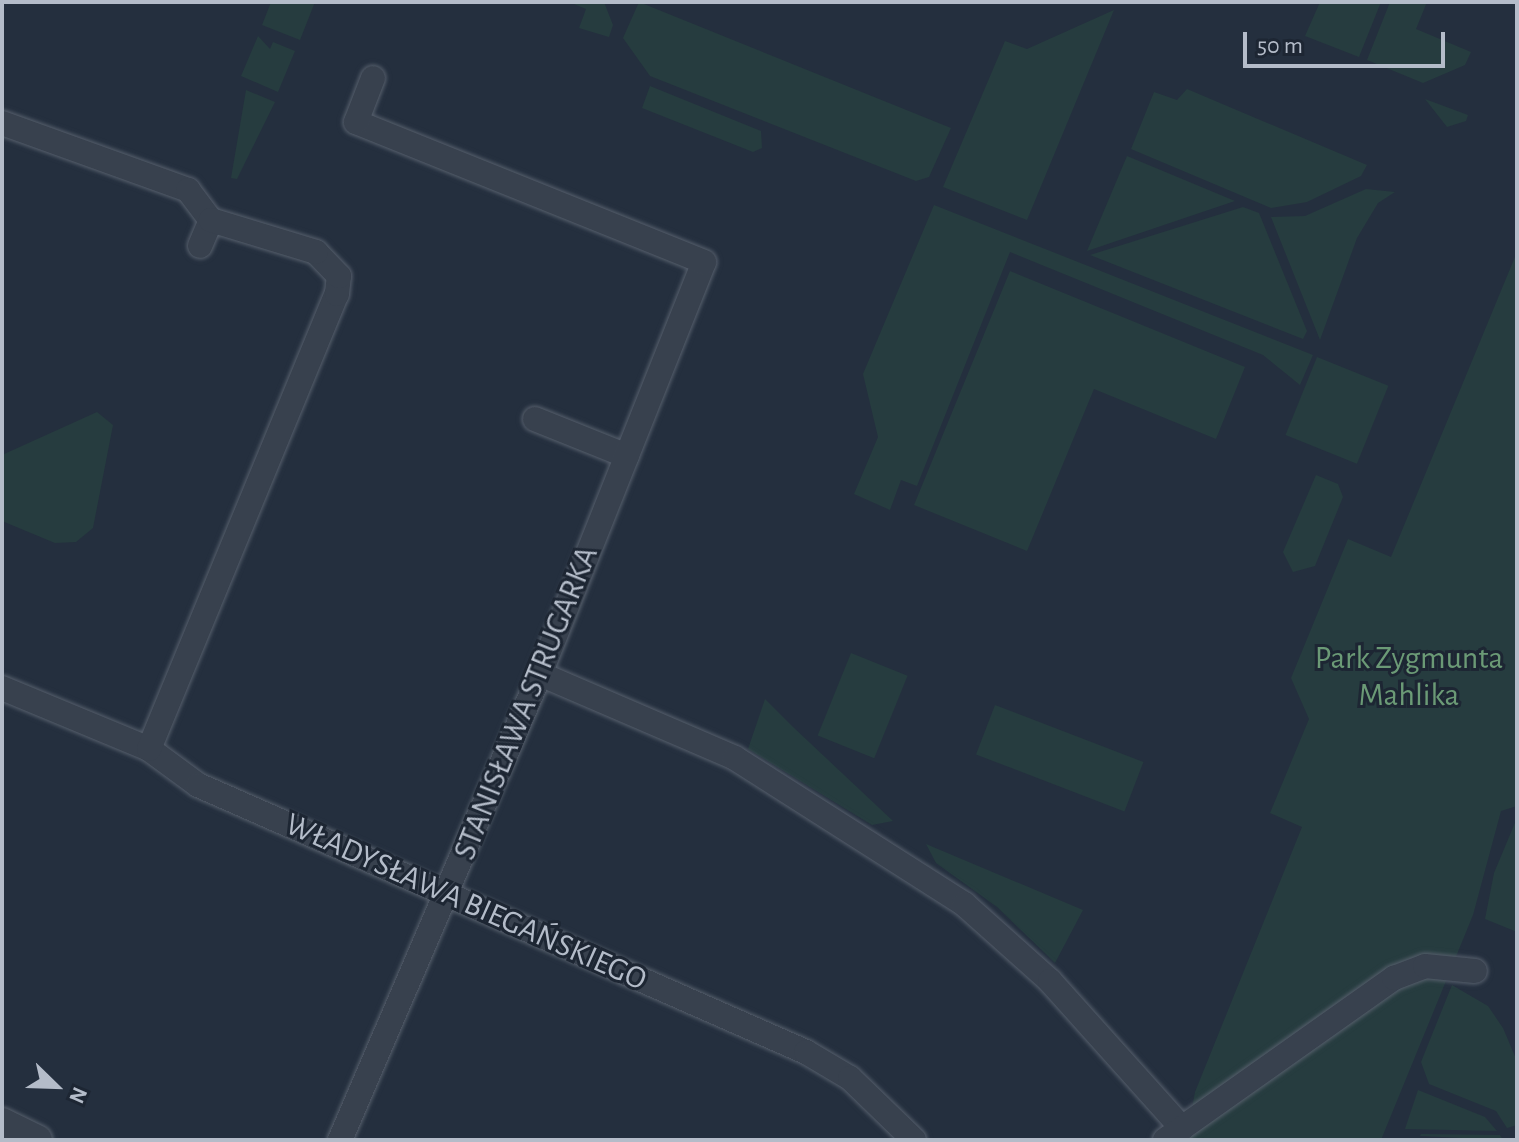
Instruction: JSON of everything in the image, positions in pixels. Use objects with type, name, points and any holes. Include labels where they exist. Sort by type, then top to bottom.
[{"type":"street","name":"STANISŁAWA STRUGARKA","points":[[340,1140],[540,674],[704,262],[356,122],[373,78]]},
{"type":"street","points":[[4,130],[188,190],[211,220],[316,252],[339,276],[337,294],[149,749]]},
{"type":"street","points":[[200,246],[211,220]]},
{"type":"street","points":[[535,419],[627,456]]},
{"type":"street","points":[[540,674],[735,758],[964,904],[1050,981],[1173,1134],[1394,978],[1425,966],[1475,971]]},
{"type":"street","name":"WŁADYSŁAWA BIEGAŃSKIEGO","points":[[2,688],[149,749],[198,785],[806,1052],[850,1078],[914,1140]]},
{"type":"street","points":[[2,1123],[37,1140]]},
{"type":"green space","points":[[271,2],[315,2],[300,40],[262,25]]},
{"type":"green space","points":[[569,2],[604,2],[613,25],[609,37],[579,28],[586,9]]},
{"type":"green space","points":[[639,2],[951,128],[929,177],[916,181],[650,76],[623,38]]},
{"type":"green space","points":[[1320,2],[1381,2],[1359,57],[1305,36]]},
{"type":"green space","points":[[1390,2],[1427,2],[1416,29],[1471,52],[1465,65],[1423,83],[1367,60]]},
{"type":"green space","points":[[1114,10],[1027,220],[943,187],[1005,41],[1027,49]]},
{"type":"green space","points":[[258,36],[270,49],[273,42],[295,51],[278,92],[241,76]]},
{"type":"green space","points":[[650,86],[761,131],[762,148],[753,152],[642,108]]},
{"type":"green space","points":[[1187,89],[1367,165],[1361,176],[1307,202],[1271,208],[1131,149],[1154,92],[1177,100]]},
{"type":"green space","points":[[246,90],[275,102],[237,179],[231,178]]},
{"type":"green space","points":[[1425,99],[1468,115],[1466,121],[1447,127]]},
{"type":"green space","points":[[1127,156],[1235,201],[1087,251]]},
{"type":"green space","points":[[1366,189],[1395,192],[1378,203],[1357,238],[1320,340],[1271,217],[1305,216]]},
{"type":"green space","points":[[934,205],[1313,355],[1300,385],[1263,355],[1010,252],[917,486],[901,480],[890,510],[854,494],[878,437],[863,374]]},
{"type":"green space","points":[[1243,207],[1259,213],[1307,331],[1303,339],[1090,255]]},
{"type":"green space","name":"Park Zygmunta Mahlika","points":[[1517,252],[1517,806],[1501,811],[1473,915],[1381,1140],[1186,1140],[1195,1092],[1302,827],[1270,813],[1309,719],[1291,678],[1348,539],[1391,557]]},
{"type":"green space","points":[[1010,271],[1245,367],[1216,439],[1094,389],[1027,551],[914,505]]},
{"type":"green space","points":[[1317,357],[1388,386],[1357,464],[1286,435]]},
{"type":"green space","points":[[97,412],[113,425],[93,528],[76,542],[55,543],[2,521],[2,455]]},
{"type":"green space","points":[[1316,475],[1338,484],[1343,497],[1315,566],[1293,572],[1283,552]]},
{"type":"green space","points":[[851,653],[908,676],[874,758],[818,736]]},
{"type":"green space","points":[[765,699],[893,821],[872,825],[748,749]]},
{"type":"green space","points":[[995,705],[1143,762],[1124,811],[976,754]]},
{"type":"green space","points":[[1517,818],[1517,932],[1485,919],[1494,873]]},
{"type":"green space","points":[[926,844],[1083,910],[1055,963],[997,907],[936,863]]},
{"type":"green space","points":[[1452,985],[1488,1006],[1503,1028],[1517,1061],[1517,1125],[1507,1128],[1496,1111],[1429,1084],[1421,1062]]},
{"type":"green space","points":[[1418,1090],[1485,1117],[1497,1131],[1405,1129]]},
{"type":"green space","points":[[1421,1134],[1500,1135],[1503,1140],[1420,1136]]}]
